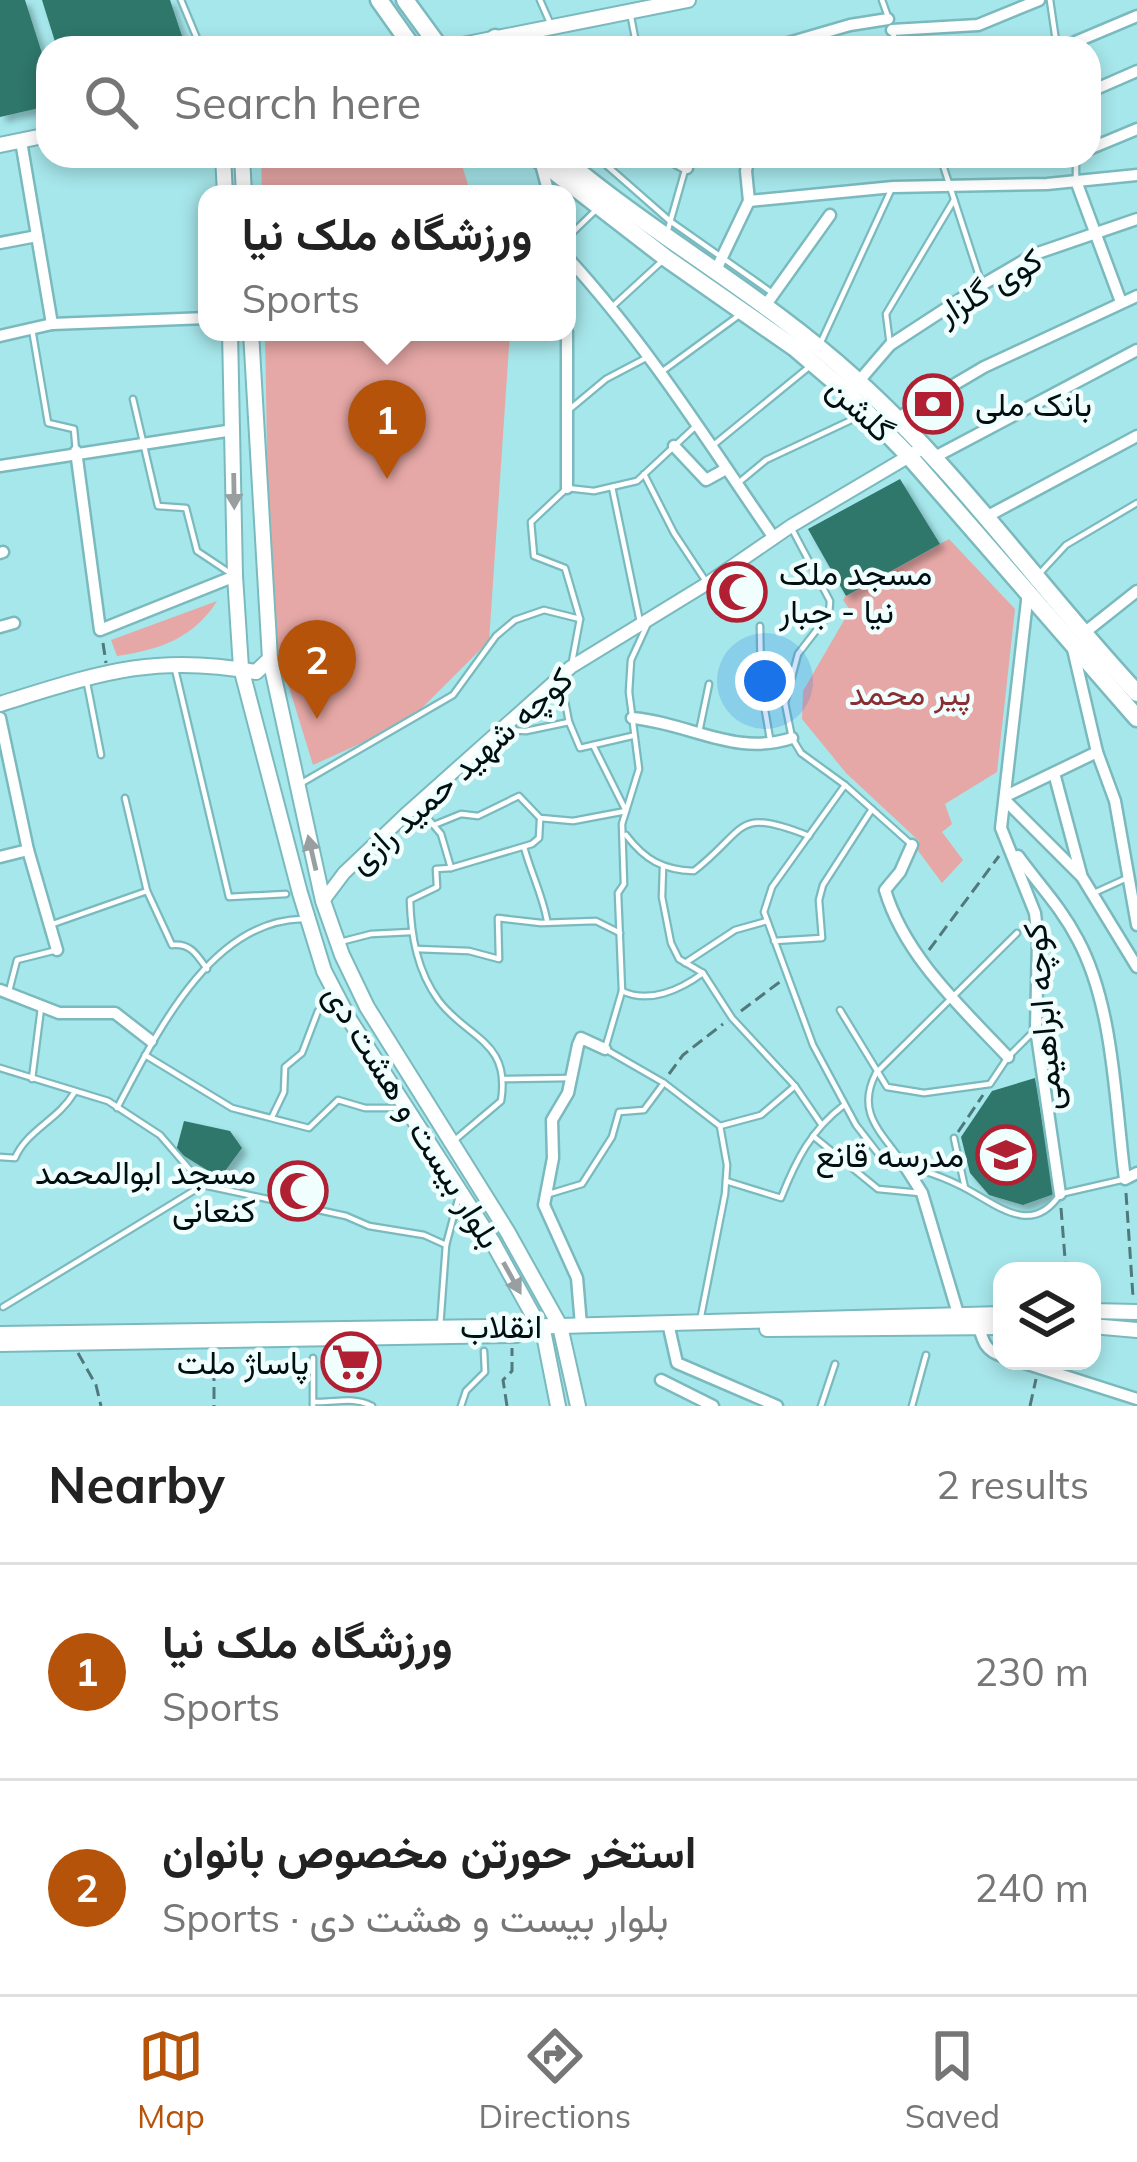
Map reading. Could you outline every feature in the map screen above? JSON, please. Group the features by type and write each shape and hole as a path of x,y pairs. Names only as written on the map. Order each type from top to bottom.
{"main road":[{"path":"379,0 404,36"},
{"path":"405,0 434,36"},
{"path":"517,36 551,25 688,0"},
{"path":"0,145 36,138"},
{"name":"گلشن","path":"578,168 769,300 867,413 921,454 986,517 1033,585"},
{"name":"گلشن","path":"576,190 744,312 859,381 1079,639 1137,718"},
{"name":"بلوار بیست و هشت دی","path":"230,341 241,668 324,971 541,1330 558,1406"},
{"name":"بلوار بیست و هشت دی","path":"251,341 270,659 323,902 367,1006 507,1231 562,1330 578,1406"},
{"path":"233,430 246,434 256,426"},
{"path":"238,624 253,612 266,618"},
{"name":"گلشن","path":"1079,639 1135,687"},
{"path":"0,704 108,671 157,663 256,672 270,659"},
{"path":"262,739 286,733"},
{"path":"405,1108 423,1097"},
{"path":"1101,1311 1136,1311"},
{"name":"انقلاب","path":"0,1344 959,1320 993,1315"},
{"name":"انقلاب","path":"562,1330 581,1325 668,1327 700,1322 959,1320 993,1327"},
{"name":"انقلاب","path":"0,1334 440,1327 541,1330"},
{"path":"1101,1328 1137,1330"}],"street":[{"path":"812,36 850,25 978,25 1039,0"},
{"path":"1088,36 1137,16"},
{"path":"1101,87 1137,71"},
{"path":"1101,143 1137,129"},
{"path":"21,141 52,325"},
{"path":"718,264 749,200 747,168"},
{"path":"749,200 893,187 1076,182 1137,175"},
{"path":"1076,182 1121,302"},
{"path":"769,300 830,215"},
{"name":"کوی گلزار","path":"859,381 890,345 982,284 1035,254 1137,219"},
{"path":"0,243 37,236"},
{"path":"576,267 650,357 774,538"},
{"path":"896,419 984,367 1137,296"},
{"path":"0,336 52,325 198,318"},
{"path":"567,341 567,488"},
{"path":"921,454 1137,350"},
{"path":"0,466 233,430"},
{"path":"986,517 1137,436"},
{"path":"674,446 706,480 726,469"},
{"path":"76,451 100,630 235,576"},
{"name":"کوچه شهید حمید رازی","path":"323,902 344,873 566,671 790,526 921,454"},
{"name":"کوچه ابراهیمی","path":"1033,585 1001,828 1035,914 1036,1029 1060,1195"},
{"path":"1137,591 1079,639 1097,752 1115,801 1137,925"},
{"path":"0,627 14,623"},
{"path":"0,718 28,850 57,950"},
{"path":"632,718 665,721 748,747 792,738"},
{"path":"1097,752 1007,799 1082,877 1137,967"},
{"path":"1054,773 1082,877"},
{"path":"1009,843 1052,894 1081,945 1101,998 1131,1176"},
{"path":"911,845 900,872 885,890 890,907 921,961 1008,1057"},
{"path":"0,857 28,850"},
{"path":"4,990 59,1012 115,1013 152,1041"},
{"path":"581,1325 577,1278 548,1218 545,1195 553,1158 552,1120 568,1093 581,1038 604,1049"},
{"path":"905,1166 922,1193 959,1320"},
{"path":"668,1327 677,1363 777,1406"},
{"path":"979,1327 983,1343 993,1353"},
{"path":"1044,1370 1137,1400"},
{"path":"661,1380 713,1406"}],"lane":[{"path":"181,0 196,36"},
{"path":"540,0 551,25"},
{"path":"882,0 893,36"},
{"path":"1050,0 1057,36"},
{"path":"630,12 635,36"},
{"path":"608,168 668,230 686,168"},
{"path":"944,168 982,284"},
{"path":"1076,168 1076,182"},
{"path":"711,447 816,355 893,187"},
{"path":"890,345 886,314 954,200"},
{"path":"576,229 598,208"},
{"path":"612,307 666,259"},
{"path":"660,373 744,312"},
{"path":"32,328 48,423 74,429 76,451"},
{"path":"568,411 606,379 650,357"},
{"path":"133,400 158,506 186,508 197,551 235,576"},
{"path":"737,484 766,460 867,413"},
{"path":"632,736 580,748 568,722 566,671 580,619 565,568 534,556 531,522 567,488 594,491 637,481 697,425"},
{"path":"644,474 707,583"},
{"path":"612,487 645,621 631,660 632,736 639,770 622,827 622,991 604,1049 664,1083 721,1126 728,1165 700,1322"},
{"path":"1033,585 1066,545 1137,503"},
{"path":"790,526 830,601 829,614 798,654 785,703 792,738 800,753 845,785 911,845"},
{"path":"297,785 453,694 496,636 515,620 544,610 580,619"},
{"path":"760,626 761,687 771,745"},
{"path":"174,664 229,898 286,894"},
{"path":"86,678 101,755"},
{"path":"699,732 709,684"},
{"path":"504,730 526,731 568,722"},
{"path":"593,745 626,811"},
{"path":"845,785 772,887 764,912 813,1045 844,1105 887,1165 905,1166 965,1188 1005,1212 1036,1215 1050,1210 1060,1195 1131,1176"},
{"path":"434,825 461,814 478,816 519,796 540,818 573,821 626,811"},
{"path":"125,798 146,891 172,945 194,950 207,969"},
{"path":"416,805 441,833 452,868"},
{"path":"774,941 822,938 819,899 823,885 872,809"},
{"path":"451,1142 501,1100 505,1079 490,1043 440,1003 421,971 411,932 410,900 437,887 436,869 524,847 539,838 540,818"},
{"path":"622,827 635,847 663,868 694,871 719,852 738,826 766,819 808,836"},
{"path":"524,847 548,923"},
{"path":"663,868 662,897 670,943 685,963 703,974 732,1018 795,1086 821,1124"},
{"path":"1093,894 1132,877"},
{"path":"50,926 146,891"},
{"path":"416,950 469,951 499,959 498,918 596,921 620,933"},
{"path":"117,1108 152,1041 232,942 285,919 308,919"},
{"path":"685,963 735,929 767,921"},
{"path":"337,942 411,932"},
{"path":"905,1166 868,1112 865,1094 876,1073 1017,933"},
{"path":"4,990 17,960 57,950"},
{"path":"622,991 633,996 667,993 703,974"},
{"path":"32,1079 41,1005"},
{"path":"840,1010 887,1087 924,1093 990,1084 1036,1029"},
{"path":"271,1120 284,1092 285,1067 302,1053 318,1011"},
{"path":"146,1055 232,1108 309,1128 338,1100 365,1108 405,1108"},
{"path":"0,1068 109,1101 160,1135 202,1185 424,1235 446,1245"},
{"path":"505,1079 571,1078"},
{"path":"545,1195 582,1184 612,1137 619,1112 644,1110 664,1083"},
{"path":"721,1126 761,1115 795,1086"},
{"path":"0,1157 15,1158 22,1141 62,1114 74,1093"},
{"path":"725,1181 782,1198 799,1154 821,1124 844,1105"},
{"path":"812,1136 878,1189 922,1193"},
{"path":"954,1138 965,1188"},
{"path":"2,1307 202,1185"},
{"path":"440,1327 446,1245 460,1192"},
{"path":"461,1406 466,1391 485,1372 484,1351"},
{"path":"912,1406 926,1355"},
{"path":"313,1358 314,1404 352,1399 372,1406"},
{"path":"821,1406 835,1364"}],"path":[{"path":"100,630 108,671"},
{"path":"921,961 1009,843"},
{"path":"664,1083 683,1055 787,976"},
{"path":"954,1138 990,1084"},
{"path":"1131,1176 1136,1311"},
{"path":"1060,1195 1065,1262"},
{"path":"508,1406 503,1380 512,1371 512,1346"},
{"path":"214,1349 214,1406"},
{"path":"77,1353 96,1385 101,1406"},
{"path":"1030,1406 1038,1370"}],"green space":[{"path":"261,168 463,168 468,185 262,185"},
{"path":"265,341 509,341 489,641 408,722 313,765 270,625"},
{"name":"پیر محمد","path":"949,539 1015,609 997,772 945,804 952,824 942,832 963,860 942,883 916,848 919,841 846,773 802,719 803,691 850,610 843,600 846,596"},
{"path":"217,601 198,624 174,640 117,656 111,640"}],"building":[{"path":"0,0 25,0 36,36 36,109 0,117"},
{"path":"42,0 170,0 182,36 53,36"},
{"path":"900,479 940,544 846,596 808,529"},
{"name":"مدرسه قانع","path":"1035,1078 1054,1194 1023,1205 989,1195 970,1173 961,1137 992,1091"},
{"path":"184,1121 230,1131 242,1148 220,1178 176,1151"}],"place":[{"name":"بانک ملی","path":"933,404"},
{"name":"ورزشگاه ملک نیا","path":"387,479"},
{"name":"مسجد ملک نیا - جبار","path":"737,592"},
{"name":"استخر حورتن مخصوص بانوان","path":"317,719"},
{"name":"مدرسه قانع","path":"1006,1155"},
{"name":"مسجد ابوالمحمد کنعانی","path":"298,1191"},
{"name":"پاساژ ملت","path":"351,1362"}]}
